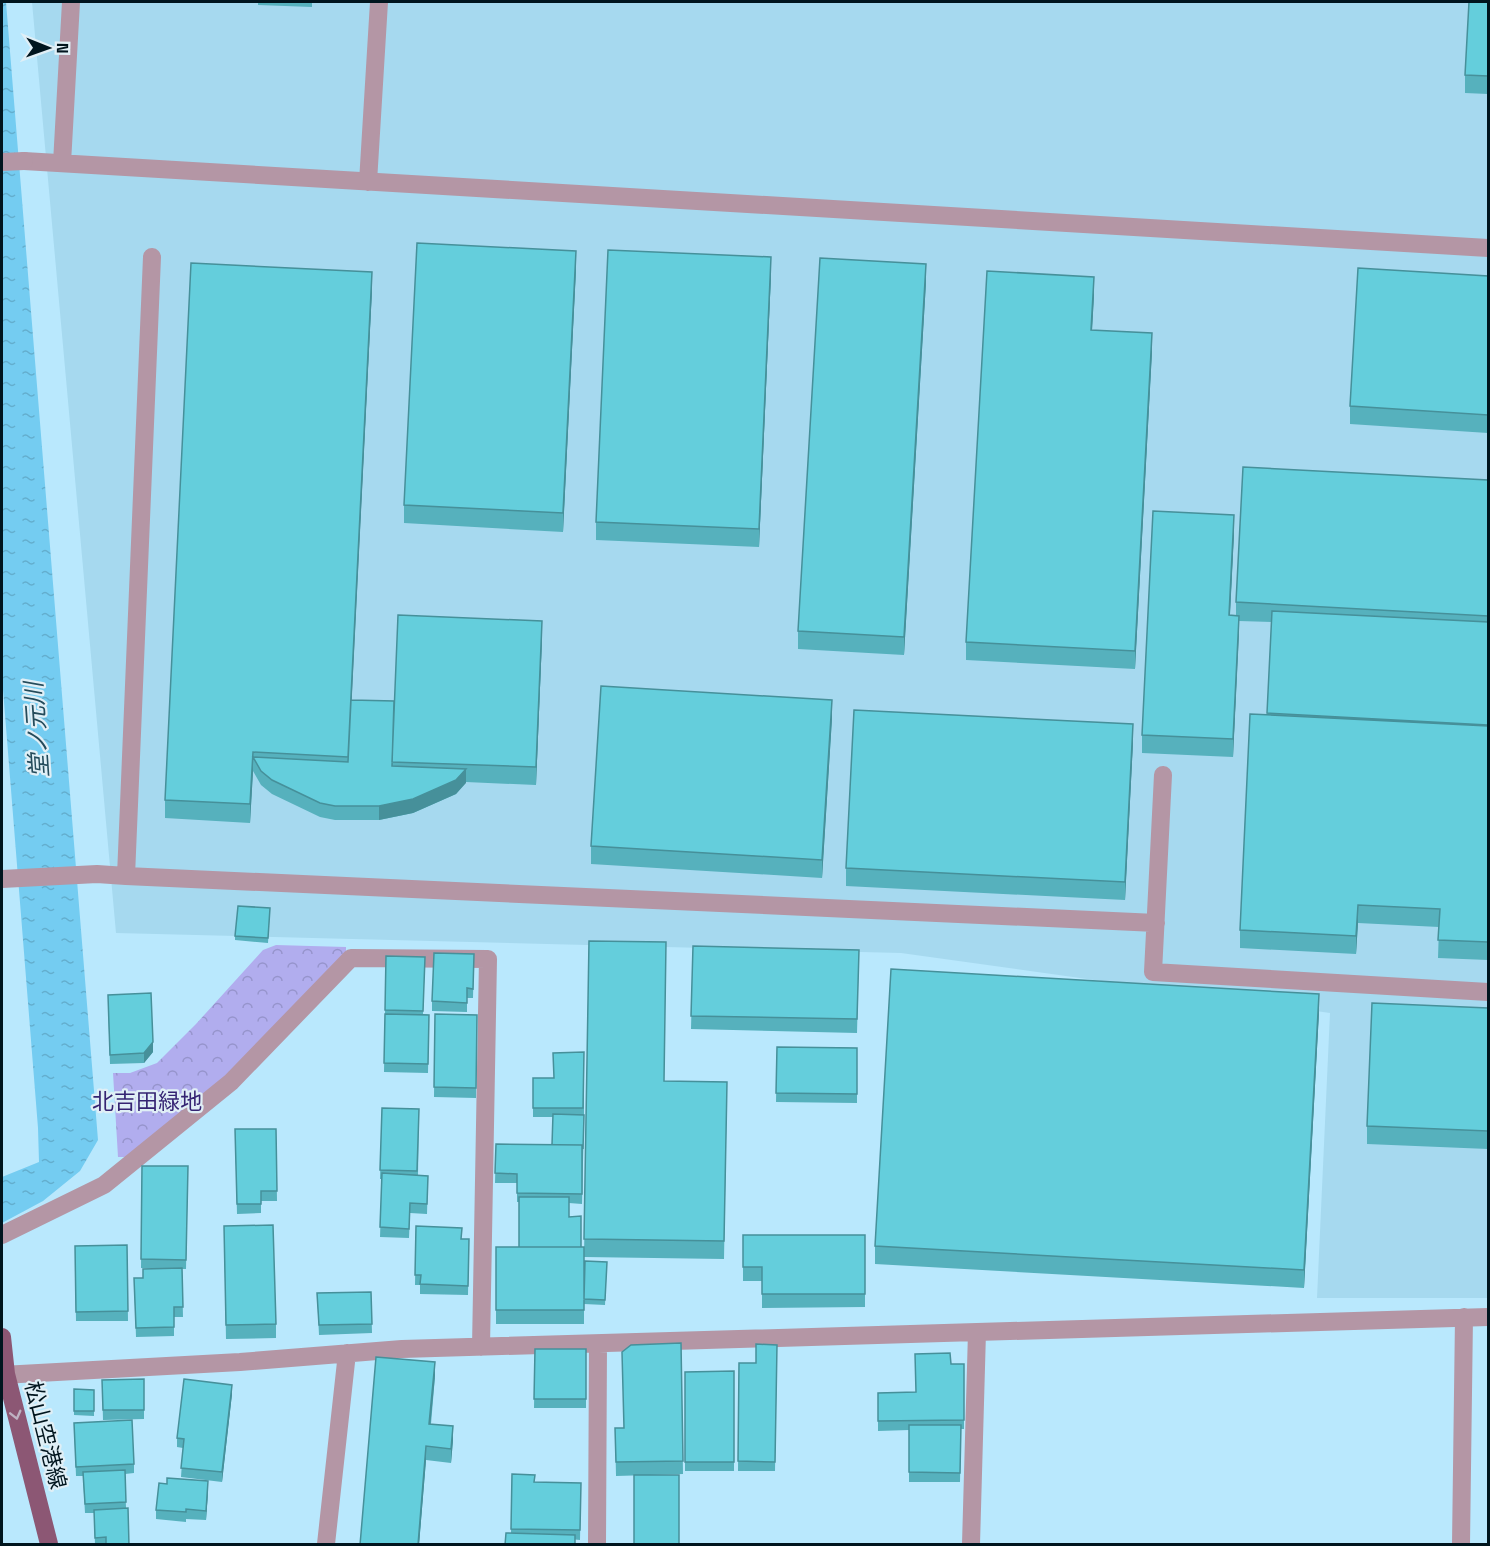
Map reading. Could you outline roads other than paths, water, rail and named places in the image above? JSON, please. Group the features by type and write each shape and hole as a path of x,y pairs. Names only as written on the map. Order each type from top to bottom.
{"main road":[{"name":"松山空港線","path":"2,1337 4,1375 48,1545"}],"street":[{"path":"62,163 71,2"},
{"path":"368,182 379,2"},
{"path":"2,162 62,163 1488,248"},
{"path":"126,876 152,257"},
{"path":"1163,775 1153,972 1488,992"},
{"path":"2,879 97,874 1156,923"},
{"path":"2,1235 104,1185 231,1082 351,958 488,959 481,1347"},
{"path":"1461,1545 1464,1317"},
{"path":"4,1375 240,1362 347,1353 481,1347 1488,1317"},
{"path":"971,1545 976,1332"},
{"path":"597,1545 598,1344"},
{"path":"326,1545 347,1353"}],"water":[{"name":"堂ノ元川","path":"2,2 6,2 98,1140 80,1171 43,1201 2,1223 2,1177 39,1162 2,677"}],"park label":[{"name":"北吉田緑地","path":"147,1101"}]}
